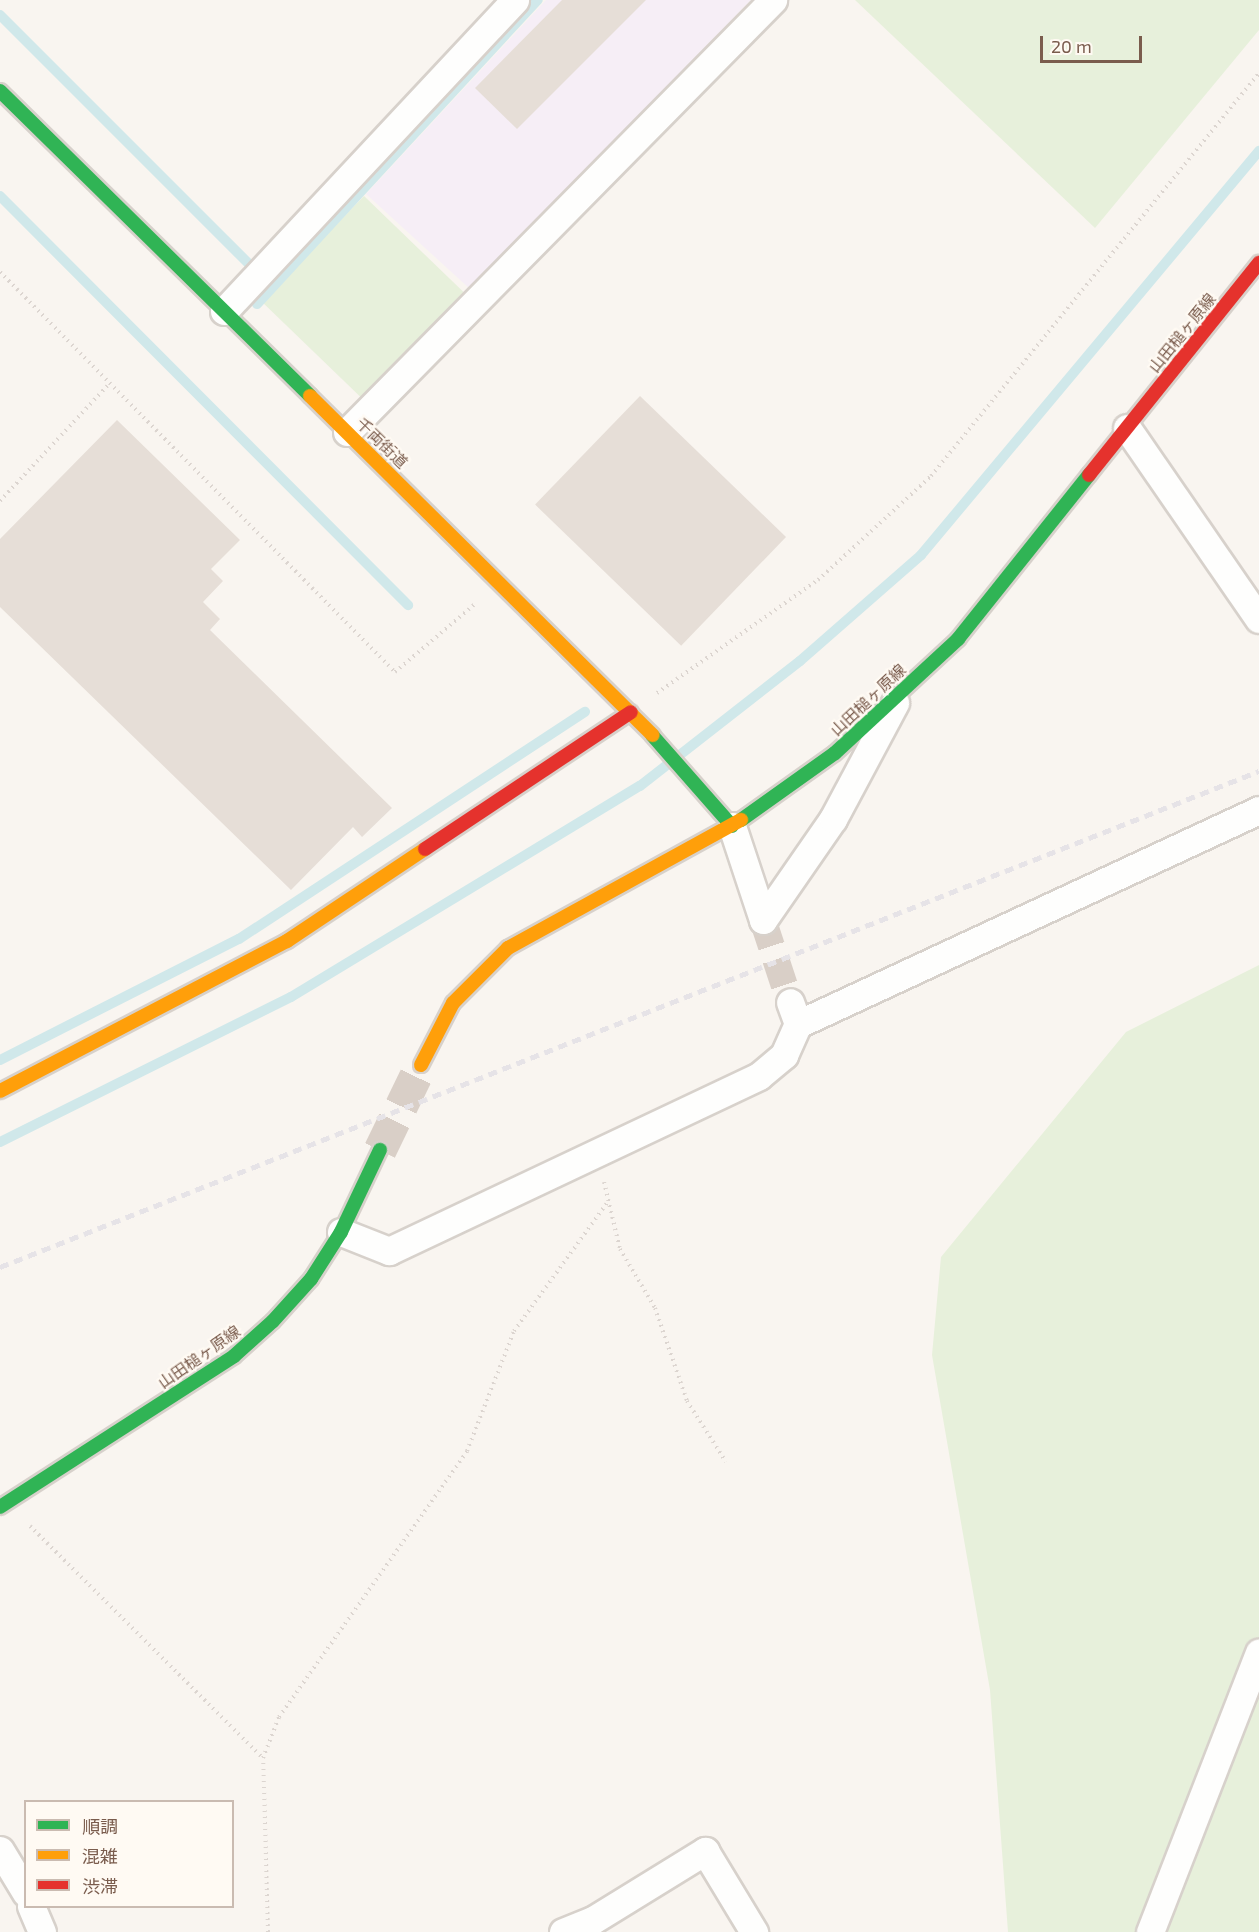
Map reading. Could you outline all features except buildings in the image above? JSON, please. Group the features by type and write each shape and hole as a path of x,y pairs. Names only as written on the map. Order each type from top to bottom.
{"street":[{"path":"224,311 515,0"},
{"path":"347,432 773,0"},
{"name":"千両街道","path":"0,91 631,712 702,788 732,826"},
{"name":"山田槌ヶ原線","path":"421,1065 453,1003 508,948 732,826 835,753 958,639 1259,263"},
{"path":"1127,428 1259,619"},
{"path":"732,826 763,920 833,819 901,692"},
{"path":"0,1091 287,941 631,712"},
{"path":"341,1232 389,1251 759,1076 784,1055 794,1013 1259,810"},
{"name":"山田槌ヶ原線","path":"3,1505 234,1356 311,1279 341,1232 380,1150"},
{"path":"1150,1932 1259,1652"},
{"path":"0,1850 24,1890"},
{"path":"563,1932 593,1920 705,1851 754,1932"},
{"path":"32,1908 42,1932"}],"path":[{"path":"631,712 818,580 895,513 966,434 1259,74"},
{"path":"0,273 395,672 500,582"},
{"path":"0,501 109,384"},
{"path":"598,1152 607,1203 620,1249 655,1308 687,1401 726,1462"},
{"path":"268,1932 263,1758 279,1717 467,1451 514,1331 607,1203"},
{"path":"3,1505 263,1758"}],"shaded area":[{"path":"546,0 751,0 470,289 366,194"}],"green space":[{"path":"855,0 1259,0 1259,30 1095,228"},
{"path":"364,196 467,295 365,401 262,302"},
{"path":"1259,965 1259,1932 1008,1932 990,1690 932,1355 941,1257 1126,1032"}],"waterway":[{"path":"257,304 538,0"},
{"path":"0,15 251,266"},
{"path":"0,1142 291,997 640,786 800,661 921,555 1259,151"},
{"path":"0,196 408,605"},
{"path":"0,1060 239,939 585,712"}],"tunnel":[{"path":"763,920 790,1002"},
{"path":"380,1150 421,1065"}],"railway":[{"path":"0,1267 1259,771"}],"traffic: fast":[{"path":"0,91 310,396"},
{"path":"741,820 835,753 958,639 1089,475"},
{"path":"652,735 732,826"},
{"path":"0,1507 234,1356 273,1321 311,1279 341,1232 380,1150"}],"traffic: slow":[{"path":"310,396 652,735"},
{"path":"421,1065 453,1003 508,948 741,820"},
{"path":"0,1091 287,941 425,849"}],"traffic: jam":[{"path":"1089,475 1259,263"},
{"path":"425,849 631,712"}]}
